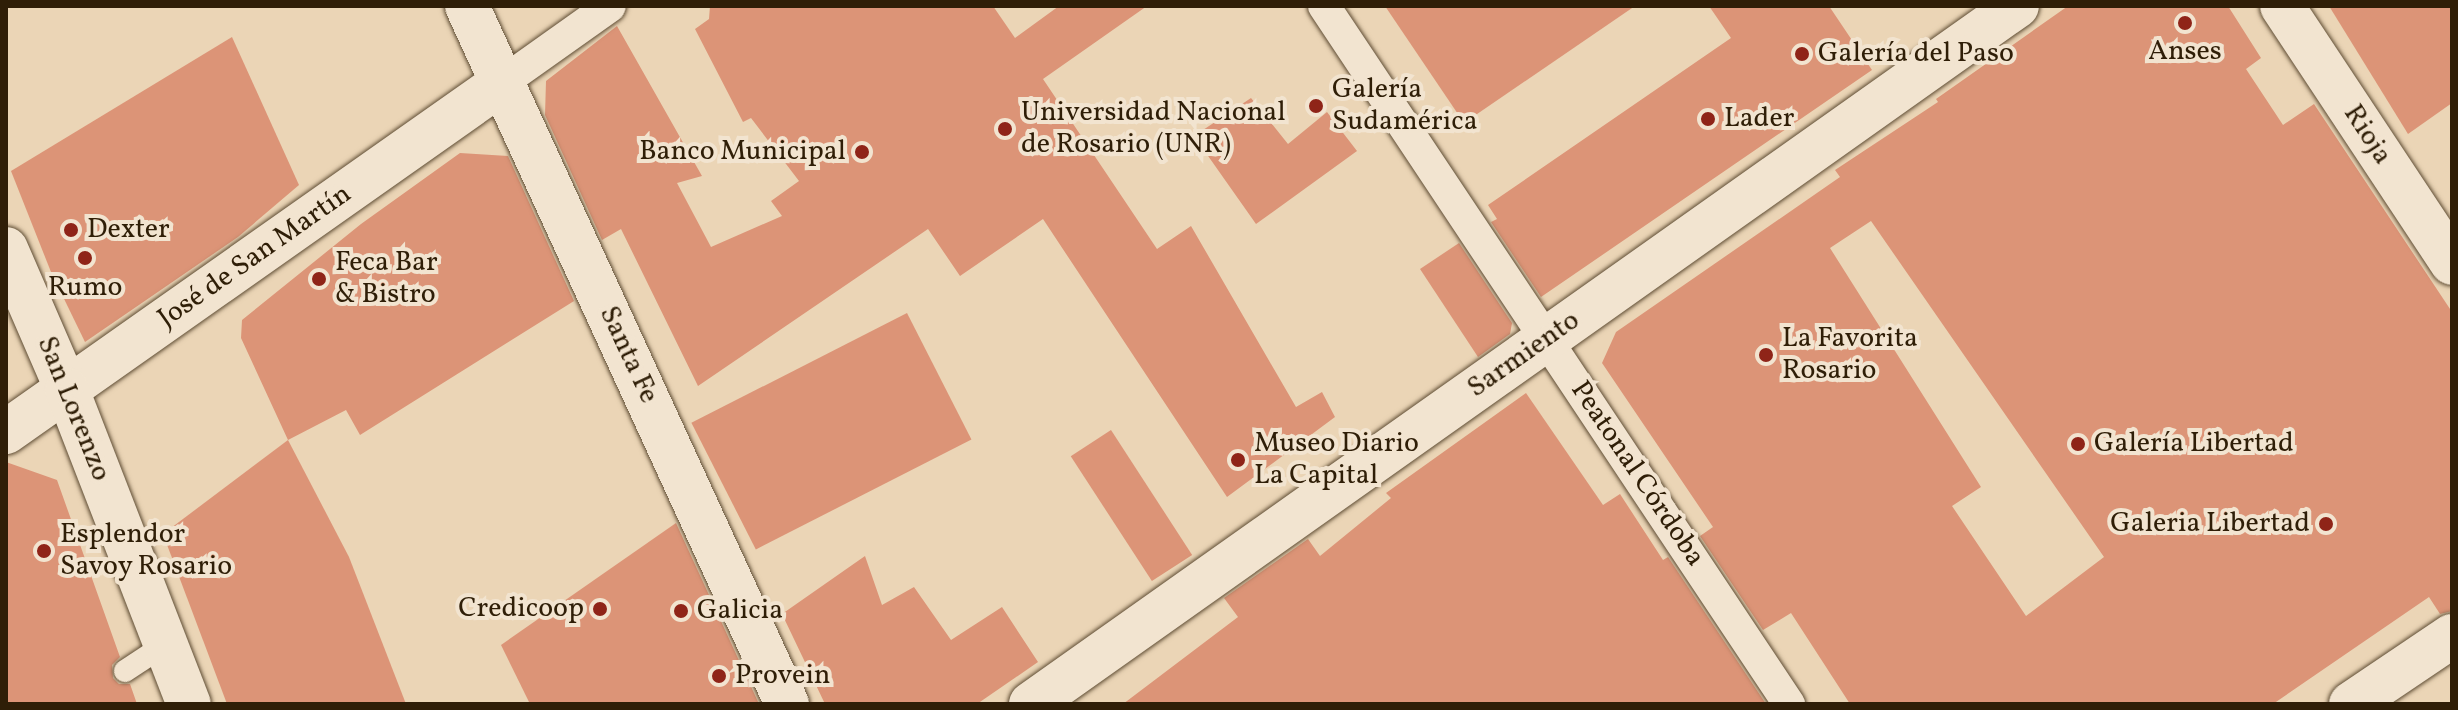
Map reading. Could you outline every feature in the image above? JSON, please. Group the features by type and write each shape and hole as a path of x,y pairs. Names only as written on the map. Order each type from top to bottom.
{"street":[{"name":"Santa Fe","path":"467,6 787,704"},
{"path":"503,82 610,6"},
{"name":"Peatonal Córdoba","path":"1324,6 1789,704"},
{"name":"Sarmiento","path":"1031,704 2017,6"},
{"name":"Rioja","path":"2282,6 2452,263"},
{"name":"José de San Martín","path":"6,432 503,82"},
{"name":"San Lorenzo","path":"6,249 67,390 189,704"},
{"path":"2351,704 2452,636"}],"lane":[{"path":"125,671 166,644"}],"building":[{"path":"710,6 993,6 1015,38 1059,6 1147,6 1043,79 1157,249 1191,226 1296,407 1322,392 1335,417 1227,497 1043,219 960,276 928,229 698,386 621,229 602,240 545,115 546,81 617,26 702,176 677,183 711,247 782,216 771,201 799,181 751,118 743,122 695,29 709,19"},
{"path":"1385,6 1635,6 1464,123"},
{"path":"1709,6 1829,6 1872,70 1541,297 1491,222 1497,219 1488,205 1731,38"},
{"path":"2068,6 2228,6 2261,58 2246,69 2283,125 2314,104 2452,312 2452,611 2440,614 2429,597 2273,704 1850,704 1791,613 1763,630 1700,536 1713,527 1602,363 1616,332 1840,177 1835,170 1938,102 1936,99","holes":["1871,221 2104,557 2026,616 1952,506 1981,487 1830,248"]},
{"path":"2329,6 2452,6 2452,103 2408,134"},
{"path":"232,37 299,185 238,237 85,342 51,272 11,171"},
{"path":"1251,98 1288,144 1327,112 1357,151 1256,224 1194,136"},
{"path":"460,153 508,156 574,301 360,435 346,410 288,440 241,338 242,320 361,224"},
{"path":"1459,243 1512,323 1510,334 1478,357 1420,269"},
{"path":"907,313 971,440 756,549 691,423"},
{"path":"1526,393 1603,505 1620,494 1663,560 1668,557 1766,704 1123,704 1238,617 1224,598 1308,539 1320,556 1391,498 1386,493"},
{"path":"1111,430 1192,555 1152,581 1071,456"},
{"path":"288,440 349,557 406,704 227,704 163,534"},
{"name":"Esplendor Savoy Rosario","path":"6,462 57,480 120,657 112,665 113,678 119,684 130,684 137,704 6,704"},
{"path":"676,523 759,704 530,704 501,645"},
{"path":"865,556 882,605 914,587 951,640 1002,607 1038,662 977,704 825,704 782,614"}],"place":[{"name":"Anses","path":"2185,23"},
{"name":"Galería del Paso","path":"1802,54"},
{"name":"Galería Sudamérica","path":"1316,106"},
{"name":"Lader","path":"1708,119"},
{"name":"Universidad Nacional de Rosario (UNR)","path":"1005,129"},
{"name":"Banco Municipal","path":"862,152"},
{"name":"Dexter","path":"71,230"},
{"name":"Rumo","path":"85,258"},
{"name":"Feca Bar & Bistro","path":"319,279"},
{"name":"La Favorita Rosario","path":"1766,355"},
{"name":"Galería Libertad","path":"2078,444"},
{"name":"Museo Diario La Capital","path":"1238,460"},
{"name":"Galeria Libertad","path":"2326,524"},
{"name":"Esplendor Savoy Rosario","path":"44,551"},
{"name":"Credicoop","path":"600,609"},
{"name":"Galicia","path":"681,611"},
{"name":"Provein","path":"719,676"}]}
